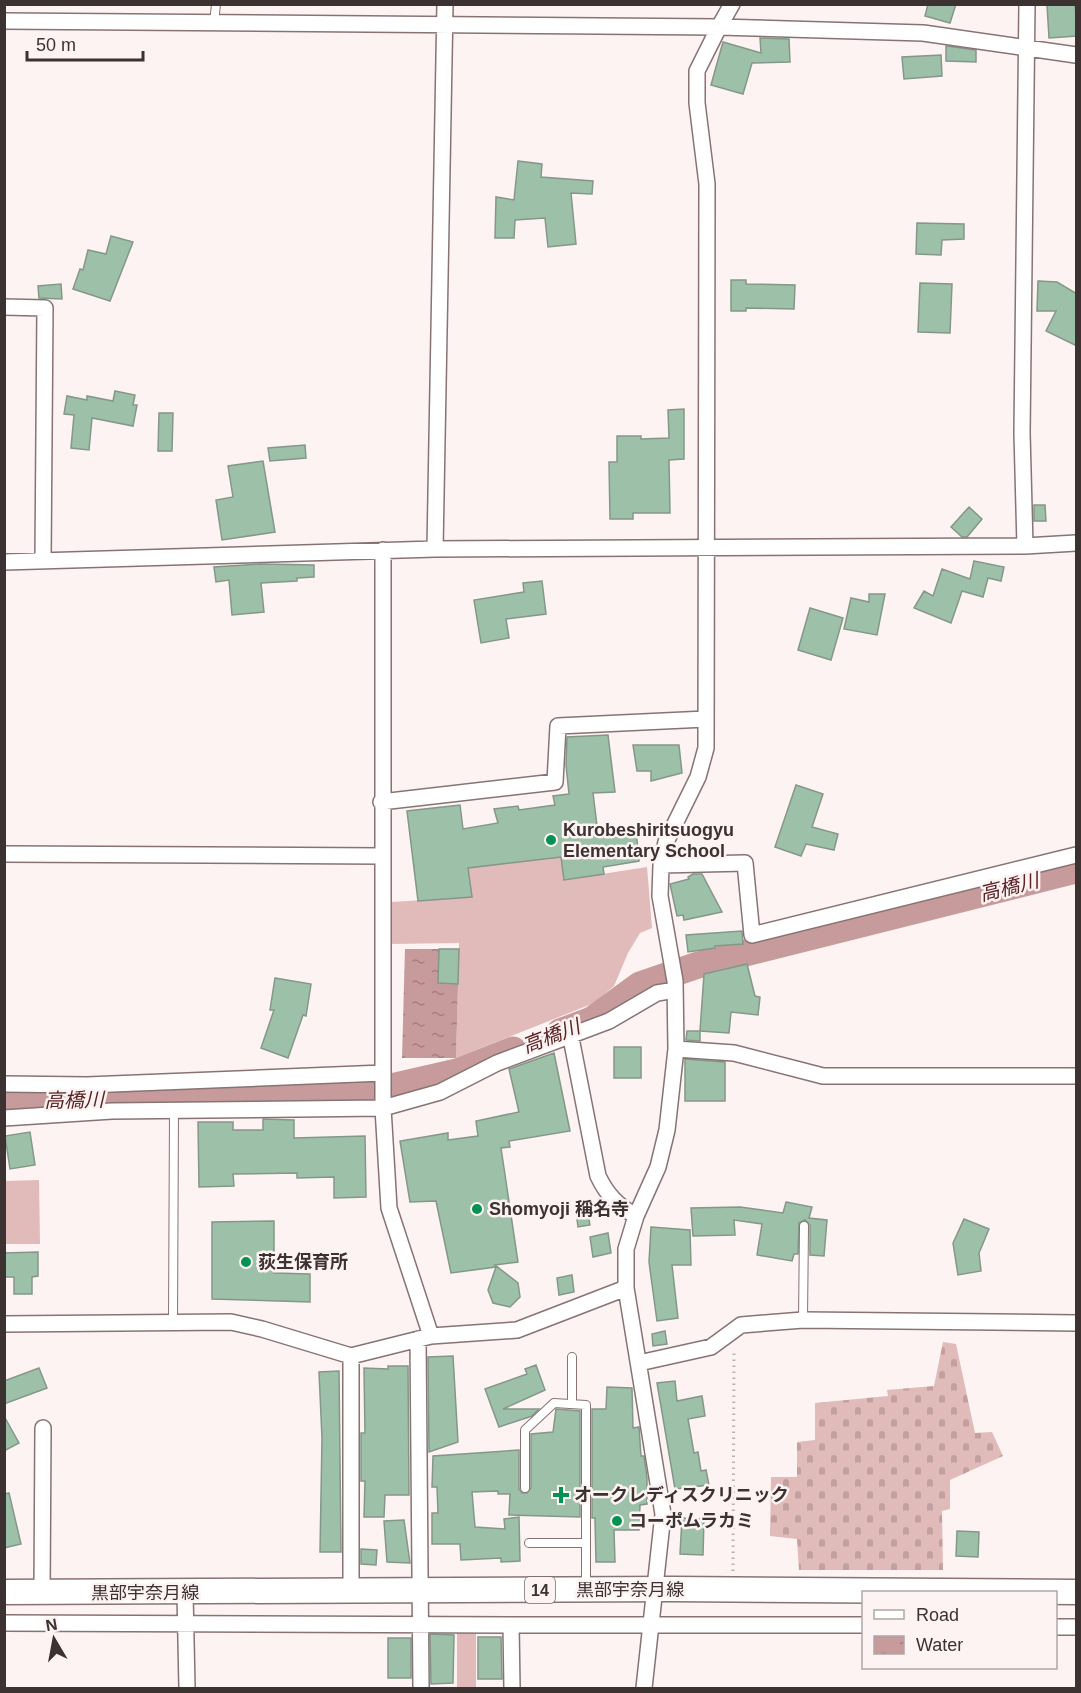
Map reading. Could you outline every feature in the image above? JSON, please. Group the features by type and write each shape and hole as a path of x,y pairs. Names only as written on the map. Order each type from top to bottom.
{"main road":[{"name":"黒部宇奈月線","path":"5,1589 42,1592 185,1593 587,1590 904,1591"},
{"name":"黒部宇奈月線","path":"1057,1592 1077,1592"}],"street":[{"path":"435,549 445,4"},
{"path":"644,1689 657,1590 663,1514 626,1287 626,1249 636,1216 658,1167 667,1130 676,1048 675,990 660,896 661,865 666,842 698,777 706,748 707,184 697,102 697,71 706,48 732,4"},
{"path":"1025,546 1022,410 1027,4"},
{"path":"4,21 719,27 923,33 1077,55"},
{"path":"4,308 45,308 43,561"},
{"path":"4,562 435,549 1025,546 1077,543"},
{"path":"383,550 381,802 383,1108 389,1208 425,1337 421,1689"},
{"path":"381,802 555,782 558,726 706,719"},
{"path":"4,854 381,856"},
{"path":"661,865 745,863 752,935 1077,855"},
{"path":"4,1118 112,1111 383,1108 440,1092 498,1063 571,1038 609,1021 657,993 675,990"},
{"path":"571,1038 598,1176 606,1192 622,1208 636,1216"},
{"path":"676,1048 734,1053 823,1076 1077,1076"},
{"path":"4,1084 87,1085 383,1073"},
{"path":"4,1324 231,1322 351,1356 425,1337 517,1330 626,1287"},
{"path":"639,1363 711,1347 741,1325 803,1320 1077,1323"},
{"path":"351,1356 351,1592"},
{"path":"42,1592 43,1428"},
{"path":"185,1593 187,1689"},
{"path":"4,1623 862,1625"},
{"path":"511,1624 512,1689"},
{"path":"1057,1627 1077,1627"}],"lane":[{"path":"214,23 216,4"},
{"path":"173,1323 174,1111"},
{"path":"803,1320 804,1226"},
{"path":"572,1357 572,1404"},
{"path":"525,1488 525,1430 554,1403 586,1405 587,1590"},
{"path":"530,1543 586,1543"}],"path":[{"path":"732,1590 734,1330"}],"green space":[{"path":"561,857 564,880 647,867 652,928 640,933 628,953 614,986 594,1003 456,1058 459,943 389,944 392,902 472,897 468,868"},
{"path":"39,1180 40,1244 5,1244 5,1181"},
{"path":"943,1342 956,1344 975,1433 992,1432 1003,1456 950,1480 950,1509 942,1511 943,1570 799,1570 797,1539 770,1536 771,1477 797,1477 797,1442 815,1440 815,1403 888,1396 887,1390 934,1386"},
{"path":"457,1631 476,1632 476,1688 457,1688"}],"water":[{"path":"405,949 459,949 456,1058 402,1058"}],"building":[{"path":"928,4 956,4 950,23 925,16"},
{"path":"1075,4 1077,36 1049,38 1047,5"},
{"path":"760,38 789,39 790,62 752,63 743,94 711,85 723,42 761,53"},
{"path":"946,46 976,50 976,62 946,61"},
{"path":"941,55 942,76 904,79 902,57"},
{"path":"518,161 542,164 541,177 593,181 592,194 571,193 576,244 548,247 545,218 515,220 514,238 495,238 496,197 514,200"},
{"path":"917,223 964,224 964,239 942,240 941,255 916,254"},
{"path":"111,236 133,242 110,301 73,289 80,269 83,270 88,250 106,254"},
{"path":"731,280 746,280 746,284 795,285 794,309 746,308 746,311 731,311"},
{"path":"1038,281 1057,282 1077,294 1077,346 1046,331 1056,311 1037,311"},
{"path":"920,283 952,284 950,333 918,332"},
{"path":"61,284 62,299 39,298 38,286"},
{"path":"115,391 135,395 133,405 137,405 133,426 92,418 89,450 71,448 74,415 64,414 67,396 87,400 87,396 113,401"},
{"path":"684,409 684,459 669,460 670,513 633,513 633,519 610,519 609,462 617,462 617,436 641,436 641,439 669,438 668,410"},
{"path":"159,413 173,413 172,451 158,451"},
{"path":"305,445 306,458 270,461 268,448"},
{"path":"263,461 275,532 222,540 216,500 233,497 228,466"},
{"path":"1034,505 1045,505 1046,521 1034,521"},
{"path":"969,507 982,519 967,537 962,537 951,527"},
{"path":"974,561 1004,567 1001,581 988,578 983,597 962,591 951,623 914,608 924,591 933,596 942,569 970,579"},
{"path":"260,564 314,565 314,577 297,578 297,581 261,583 264,612 232,615 229,580 216,582 214,567"},
{"path":"542,581 546,614 506,619 509,638 481,643 474,600 524,592 523,583"},
{"path":"869,594 885,594 877,635 844,629 851,598 869,602"},
{"path":"810,608 843,618 831,660 798,650"},
{"path":"608,735 615,792 593,793 598,834 636,829 639,861 603,867 604,874 564,880 561,857 468,868 472,897 418,901 407,811 460,805 463,829 498,823 494,809 518,806 519,810 555,805 553,796 569,794 566,765 567,737"},
{"path":"633,745 679,745 682,773 651,781 651,771 637,771"},
{"path":"796,785 823,794 812,827 838,834 834,850 806,844 801,856 775,847"},
{"path":"693,874 702,874 722,912 684,920 683,915 677,916 670,884 689,879 688,877"},
{"path":"742,931 743,944 715,946 715,948 688,952 686,935"},
{"path":"439,949 459,949 458,984 438,983"},
{"path":"747,964 755,996 760,997 758,1015 731,1012 729,1033 700,1031 704,974"},
{"path":"275,978 311,984 306,1016 303,1015 288,1058 261,1048 274,1010 270,1010"},
{"path":"687,1031 700,1031 700,1041 686,1040"},
{"path":"614,1047 641,1047 641,1078 614,1078"},
{"path":"554,1053 570,1131 509,1141 510,1147 501,1148 518,1262 495,1265 518,1283 520,1297 510,1307 493,1303 488,1290 496,1267 451,1273 436,1201 410,1202 400,1141 448,1133 448,1140 478,1136 476,1121 519,1112 509,1069"},
{"path":"685,1059 725,1062 725,1101 685,1101"},
{"path":"263,1119 294,1120 294,1138 365,1136 366,1197 334,1198 334,1177 297,1178 297,1173 233,1174 234,1186 199,1187 198,1122 233,1122 233,1130 263,1130"},
{"path":"30,1132 35,1165 10,1169 5,1136"},
{"path":"786,1202 812,1207 809,1218 827,1220 824,1256 810,1255 810,1225 805,1220 799,1223 798,1254 794,1254 792,1261 757,1255 762,1224 734,1220 735,1235 693,1236 691,1208 740,1207 783,1213"},
{"path":"586,1203 590,1225 578,1227 575,1204"},
{"path":"964,1219 989,1229 979,1253 981,1271 958,1275 953,1243"},
{"path":"274,1221 274,1273 310,1274 310,1302 212,1299 212,1222"},
{"path":"651,1227 690,1230 691,1265 672,1265 678,1318 657,1321 649,1262"},
{"path":"608,1233 611,1253 593,1257 590,1237"},
{"path":"38,1252 38,1276 32,1277 32,1294 14,1294 14,1277 4,1277 4,1253"},
{"path":"572,1275 574,1292 559,1295 557,1278"},
{"path":"665,1331 667,1344 653,1346 652,1334"},
{"path":"453,1356 458,1442 429,1452 428,1357"},
{"path":"536,1365 545,1390 503,1409 539,1409 532,1416 499,1427 485,1389 527,1374 525,1369"},
{"path":"388,1366 408,1366 409,1495 385,1495 384,1517 364,1517 365,1481 361,1481 361,1433 365,1433 364,1368 388,1369"},
{"path":"39,1368 47,1388 4,1404 4,1381"},
{"path":"339,1371 341,1552 320,1552 322,1438 319,1372"},
{"path":"675,1381 677,1401 702,1396 705,1416 688,1419 694,1453 698,1452 701,1471 706,1470 709,1485 675,1489 657,1383"},
{"path":"607,1387 632,1388 633,1428 639,1427 641,1456 644,1456 647,1478 647,1504 640,1505 639,1530 614,1530 615,1562 596,1562 595,1518 592,1518 592,1409 606,1409"},
{"path":"556,1409 580,1411 580,1517 509,1515 510,1494 498,1494 498,1491 472,1492 475,1527 505,1529 504,1519 519,1517 520,1561 501,1562 501,1558 461,1560 460,1544 432,1544 432,1513 438,1513 437,1487 432,1487 433,1456 519,1450 519,1489 522,1493 527,1493 531,1488 531,1434 553,1432"},
{"path":"4,1416 19,1443 4,1451"},
{"path":"9,1493 21,1544 4,1548 4,1494"},
{"path":"682,1518 704,1519 703,1555 680,1554"},
{"path":"404,1520 410,1563 387,1562 384,1521"},
{"path":"957,1531 979,1532 978,1557 956,1556"},
{"path":"361,1549 377,1550 376,1565 361,1564"},
{"path":"430,1634 454,1635 453,1683 431,1684"},
{"path":"478,1637 501,1637 502,1679 478,1679"},
{"path":"388,1638 411,1638 411,1678 388,1678"}],"waterway":[{"name":"高橋川","path":"560,1032 592,1020 640,985 698,965 1076,870"},
{"name":"高橋川","path":"4,1101 361,1094 457,1072 513,1050"}],"place":[{"name":"Kurobeshiritsuogyu Elementary School","path":"551,840"},
{"name":"Shomyoji 稱名寺","path":"477,1209"},
{"name":"荻生保育所","path":"246,1262"},
{"name":"オークレディスクリニック","path":"561,1495"},
{"name":"コーポムラカミ","path":"617,1521"}]}
